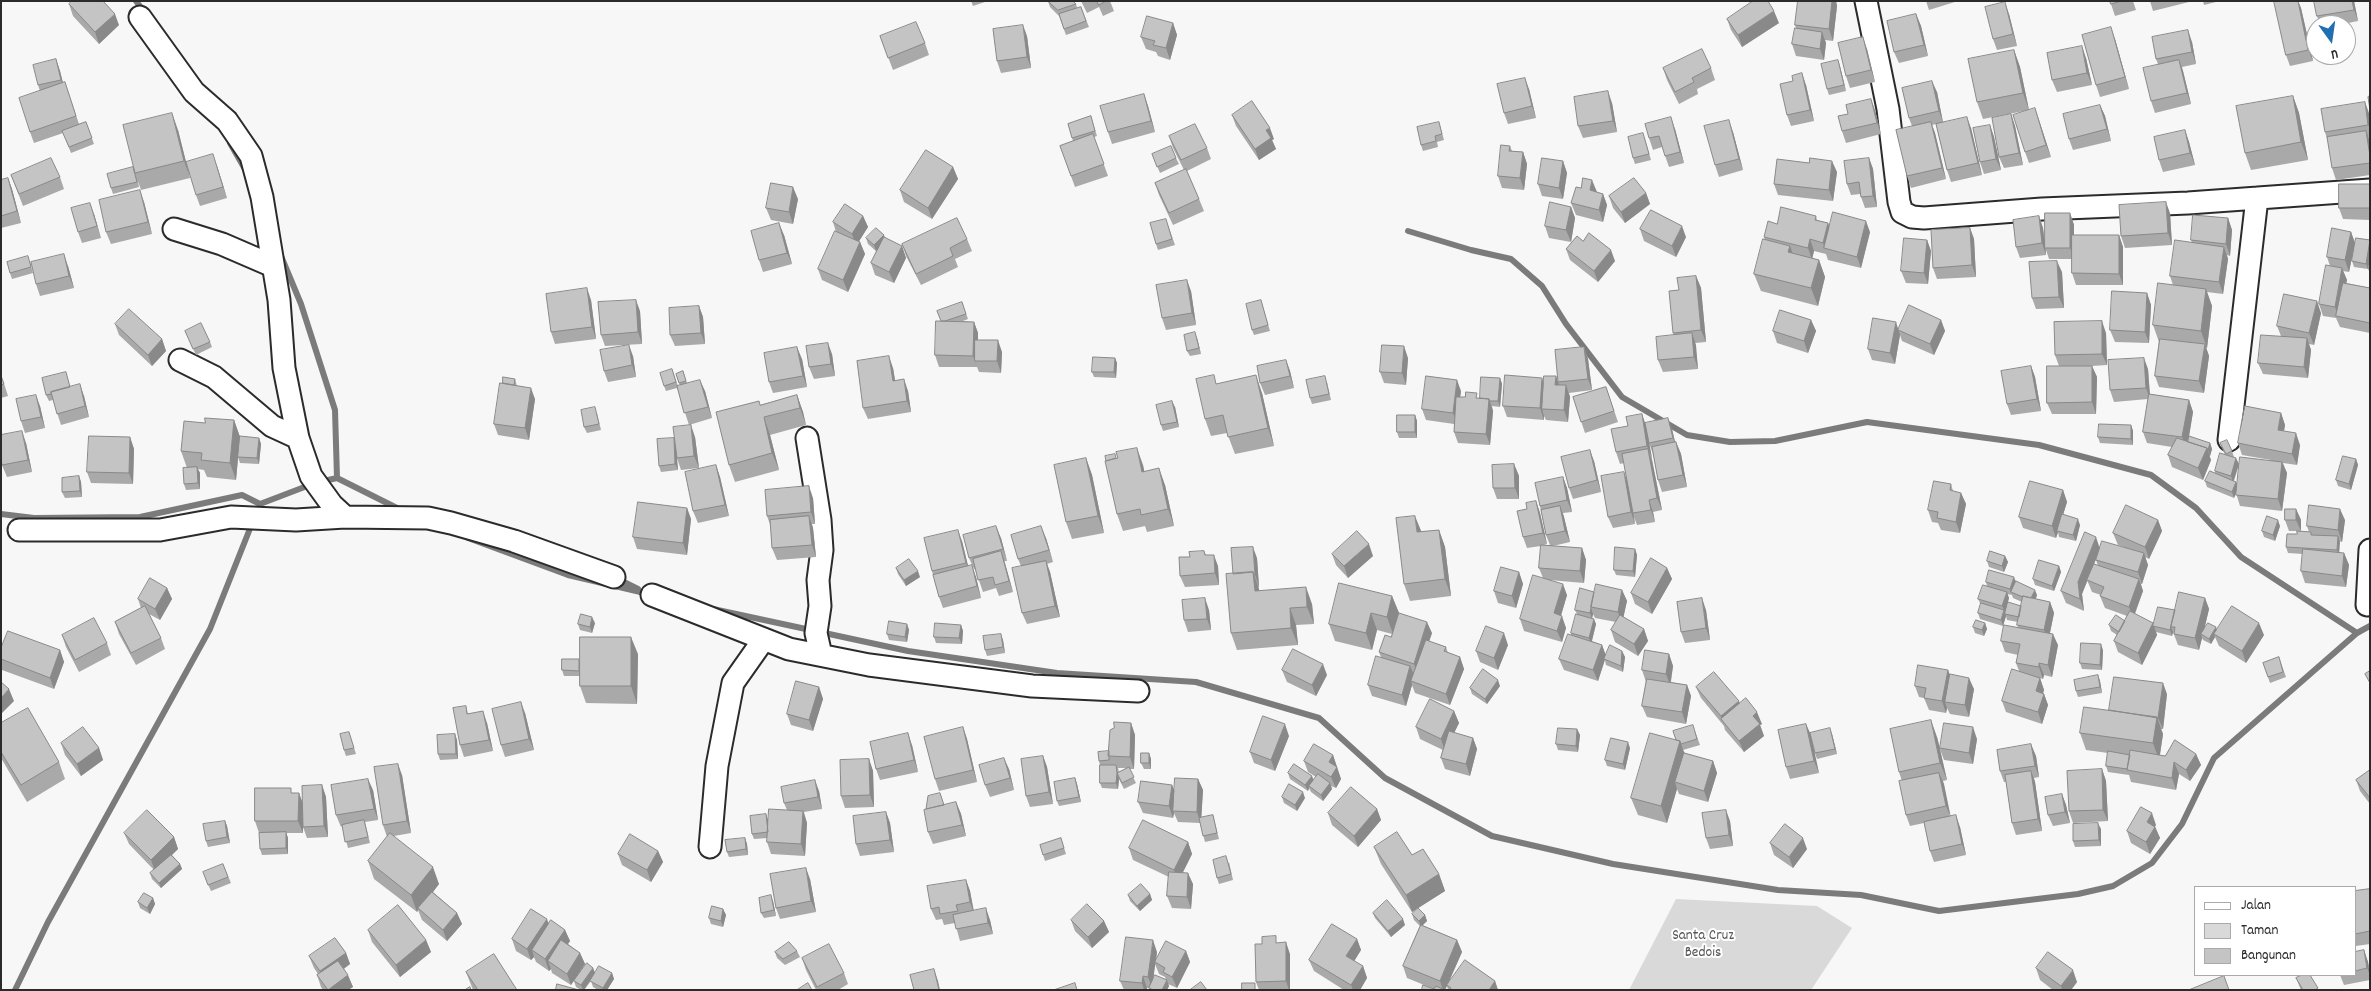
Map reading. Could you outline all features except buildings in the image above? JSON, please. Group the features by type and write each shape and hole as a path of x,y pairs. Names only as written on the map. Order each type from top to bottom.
{"street":[{"path":"1866,1 1888,109 1899,202 1902,212 1912,217 1949,218 2042,209 2370,190"},
{"path":"140,17 194,92 227,121 251,156 262,196 278,300 284,368 298,438 311,476 332,505 345,517"},
{"path":"2229,440 2256,198"},
{"path":"174,229 222,244 273,266"},
{"path":"180,360 214,377 272,426 298,438"},
{"path":"807,438 820,520 822,550 818,580 820,606 816,633 821,655"},
{"path":"19,530 160,530 231,517 296,520 345,517 428,518 514,542 614,577"},
{"path":"2367,605 2370,550"},
{"path":"652,596 789,649 896,669 1032,686 1138,691"},
{"path":"710,847 717,766 734,683 764,639"}],"green space":[{"name":"Santa Cruz Bedois","path":"1676,899 1817,906 1852,928 1811,990 1629,990"}],"waterway":[{"path":"136,1 145,13"},
{"path":"230,143 246,171"},
{"path":"1408,231 1471,250 1511,259 1542,286 1566,324 1622,397 1687,435 1730,442 1775,441 1867,422 2039,445 2151,475 2196,508 2241,557 2357,633"},
{"path":"281,256 301,304 335,410 337,478"},
{"path":"1,514 34,518 140,517 242,495 260,504 315,483 337,478 401,510"},
{"path":"15,990 48,922 210,629 253,521"},
{"path":"468,538 568,575 649,594"},
{"path":"618,579 638,589"},
{"path":"713,609 908,651 1057,673 1196,682 1319,718 1385,778 1492,836 1613,864 1778,890 1861,895 1939,911 2078,894 2113,886 2152,863 2182,824 2214,758 2357,633 2370,626"}]}
